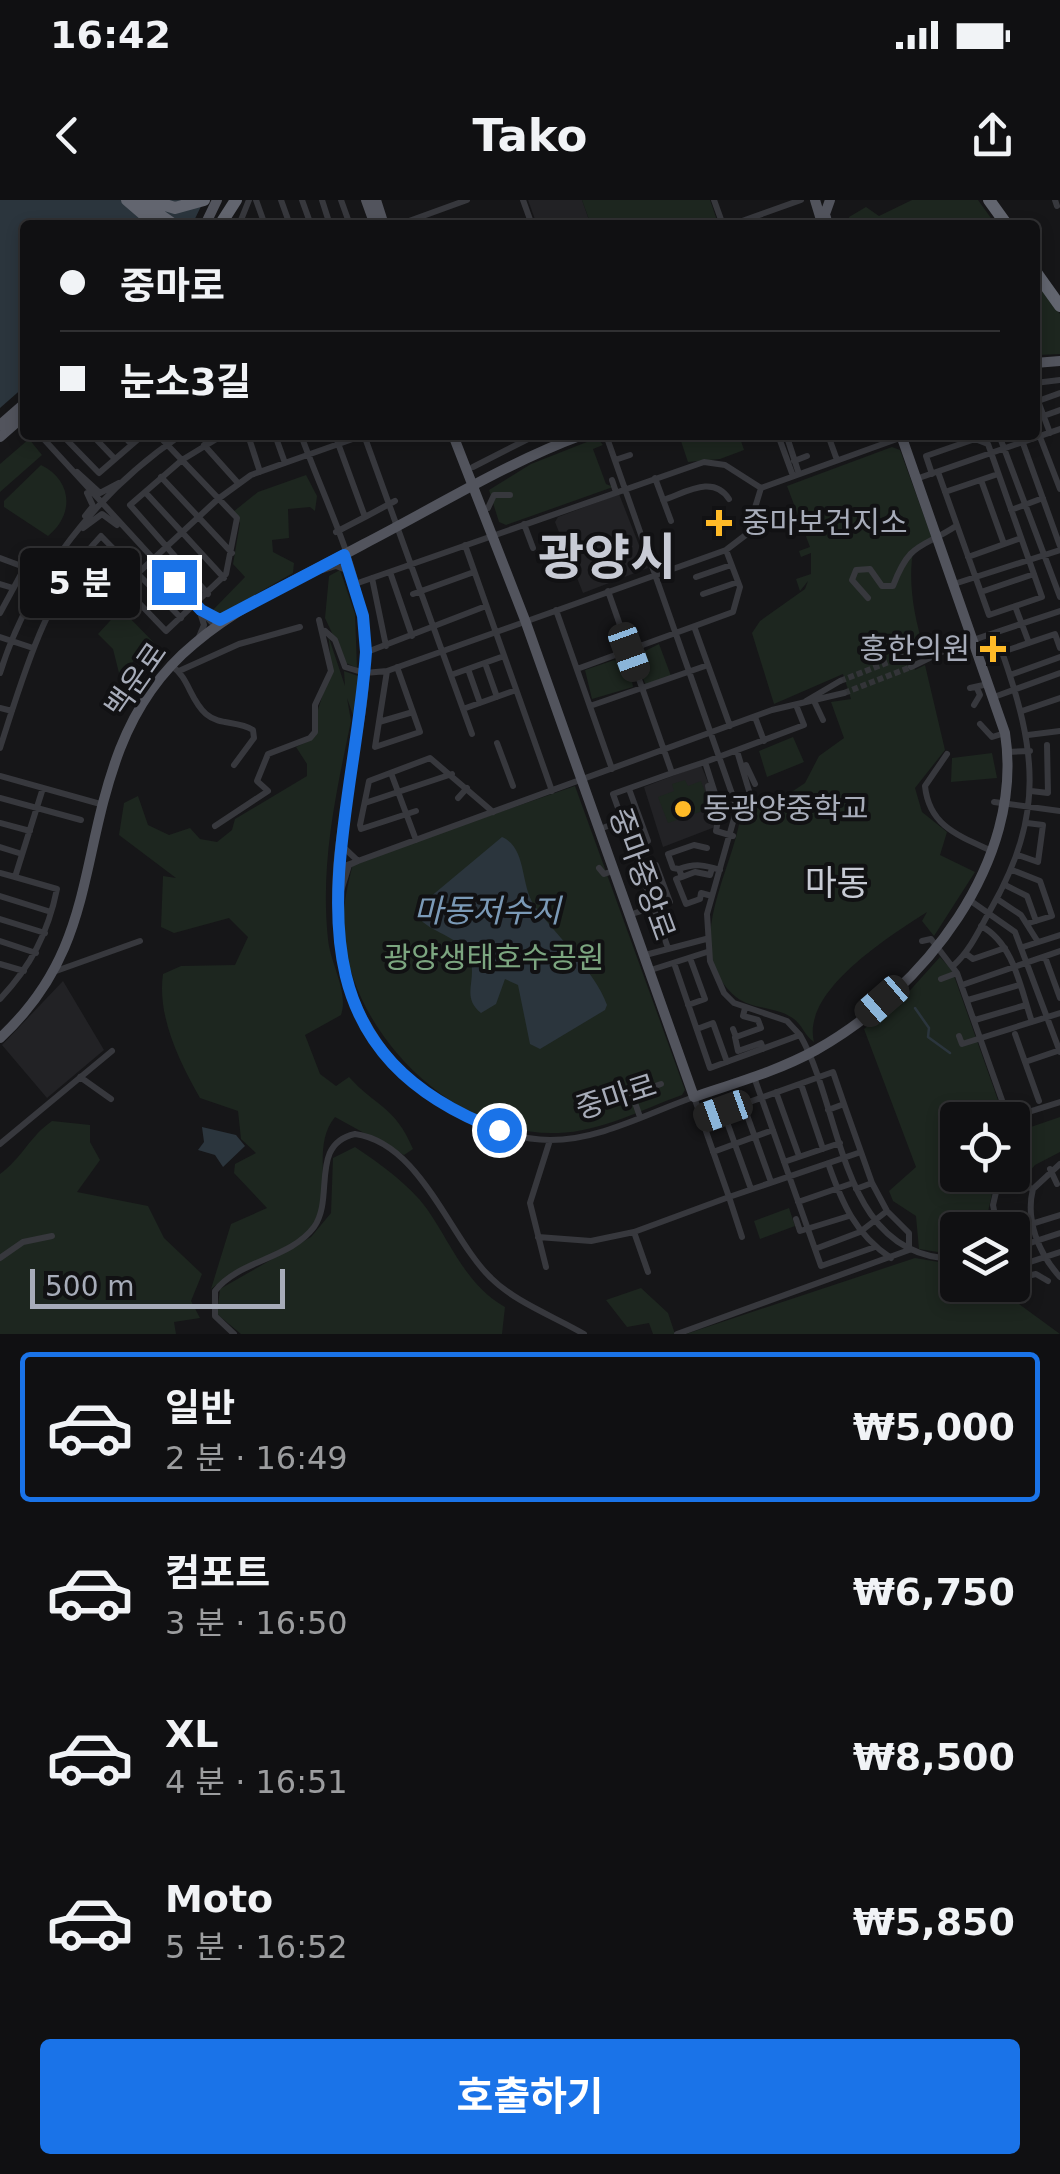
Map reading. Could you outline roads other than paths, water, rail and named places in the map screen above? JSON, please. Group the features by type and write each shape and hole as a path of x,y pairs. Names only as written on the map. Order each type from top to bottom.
{"highway":[{"path":"123,200 141,220"},
{"path":"123,200 149,220"},
{"path":"138,200 167,220"},
{"path":"149,200 175,208 204,200"},
{"path":"1040,271 1060,298"},
{"path":"1040,273 1060,306"}],"main road":[{"path":"456,440 449,450 469,467"},
{"name":"중마중앙로","path":"460,440 696,1096"},
{"name":"백운로","path":"0,1038 56,972 77,920 104,804 129,728 197,641 298,578 571,440"},
{"name":"중마로","path":"696,1096 808,1055 867,1014 937,945 993,851 1007,752 1004,733 905,440"},
{"name":"중마중앙로","path":"584,779 605,827 696,1096"}],"street":[{"path":"417,220 467,200"},
{"path":"745,220 802,200"},
{"path":"1040,418 1050,433"},
{"path":"1060,429 1040,436 1060,488"},
{"path":"45,440 216,627"},
{"path":"67,440 96,472 136,440"},
{"path":"97,440 115,459"},
{"path":"127,440 131,444"},
{"path":"88,551 163,630 198,608 224,578 238,522 163,440"},
{"path":"78,530 124,481 173,440"},
{"path":"208,594 130,508 182,460 214,440"},
{"path":"250,440 260,472"},
{"path":"277,440 284,464"},
{"name":"중마로","path":"302,440 355,584 366,652 339,842 336,908 351,992 380,1047 400,1069 468,1118 524,1137 550,1140 587,1135 696,1096"},
{"path":"337,440 365,517"},
{"path":"123,586 238,484 260,472 352,440"},
{"path":"367,440 392,503 401,562"},
{"path":"469,467 526,440"},
{"path":"608,440 737,808 733,836 716,869 707,952 724,993 745,1008 787,1020 800,1035 855,1186 874,1220 909,1250 940,1256"},
{"path":"778,440 796,475"},
{"path":"787,440 789,464"},
{"path":"832,440 838,460"},
{"path":"761,488 880,440"},
{"path":"972,440 926,456 945,492 989,615 1042,597 992,453 988,444 978,440"},
{"path":"1002,440 1059,594"},
{"path":"916,479 1020,440"},
{"path":"954,584 1060,548 1056,520 1043,498 1022,440"},
{"path":"204,446 238,484"},
{"path":"602,451 611,448"},
{"path":"616,460 630,455"},
{"path":"789,464 807,456"},
{"path":"1031,463 1048,456"},
{"path":"401,562 411,564 659,474 717,462 761,488"},
{"path":"70,468 100,493 124,481"},
{"path":"659,474 670,521"},
{"path":"945,492 998,474"},
{"path":"162,477 232,553"},
{"path":"612,480 616,492"},
{"path":"982,480 1004,544"},
{"path":"123,526 112,500 124,481"},
{"path":"0,673 12,640 47,573 93,506 83,482"},
{"path":"663,500 707,485 719,488 729,500"},
{"path":"325,631 336,640 344,668 365,673 398,667 726,550 747,534 761,488"},
{"path":"145,492 224,578"},
{"path":"485,508 494,496 510,496"},
{"path":"1011,510 1043,498"},
{"path":"336,532 392,503"},
{"path":"78,530 102,514 123,526"},
{"path":"524,524 533,548"},
{"path":"868,598 852,580 856,570 870,568 882,586 893,586 899,565 913,546 934,532 957,525"},
{"path":"0,748 33,648 67,583 88,551 104,536 181,618"},
{"path":"968,556 1021,538"},
{"path":"465,545 552,790"},
{"path":"577,670 733,612 740,598 726,550"},
{"path":"0,558 67,583"},
{"path":"401,562 411,564"},
{"path":"355,584 390,572 401,562"},
{"path":"411,564 428,627 442,651 472,734"},
{"path":"0,611 26,565"},
{"path":"696,578 731,565"},
{"path":"298,578 336,566 351,572"},
{"path":"390,572 412,636"},
{"path":"417,593 474,572"},
{"path":"981,592 1034,574"},
{"path":"372,578 386,646"},
{"path":"702,594 738,582"},
{"path":"0,584 13,588"},
{"path":"608,591 672,773"},
{"path":"366,652 486,606"},
{"path":"1015,606 1029,643"},
{"path":"198,608 216,619 233,617"},
{"path":"197,641 204,624 198,608"},
{"path":"556,609 612,768"},
{"path":"911,666 952,647 1060,611"},
{"path":"216,826 268,791 257,781 256,774 268,754 315,732 315,704 330,671 320,620"},
{"path":"234,765 254,738 253,730 239,723 217,723 207,715 175,668 300,627"},
{"path":"695,628 730,726"},
{"path":"940,979 965,954 1005,885 1018,855 1030,806 1028,734 1002,652 1055,634 1060,648"},
{"path":"0,636 33,648"},
{"path":"907,655 952,647"},
{"path":"451,675 504,656"},
{"path":"1010,675 1060,657"},
{"path":"485,663 497,697"},
{"path":"590,706 708,665"},
{"path":"387,670 375,747 420,732 398,667"},
{"path":"468,669 480,703"},
{"path":"994,698 1060,673"},
{"path":"800,704 840,680"},
{"path":"974,705 980,695 974,688 989,684"},
{"path":"463,709 516,690"},
{"path":"336,869 755,717 844,694"},
{"path":"1022,711 1059,700"},
{"path":"814,702 822,720"},
{"path":"668,948 613,794 804,725 800,704"},
{"path":"0,708 12,712"},
{"path":"379,722 414,712"},
{"path":"755,717 764,740"},
{"path":"980,724 992,737 1004,733"},
{"path":"1028,734 1060,732"},
{"path":"497,743 513,786"},
{"path":"1031,791 1048,793 1047,746"},
{"path":"739,750 755,784"},
{"path":"737,808 753,804 739,750"},
{"path":"1007,752 1030,751"},
{"path":"948,754 926,786 932,813 958,836 993,851"},
{"path":"416,811 361,829 369,781 430,758 492,812"},
{"path":"705,762 713,812"},
{"path":"391,773 416,840"},
{"path":"365,803 428,787 452,774"},
{"path":"0,776 104,804"},
{"path":"704,777 720,808 716,832 733,836"},
{"path":"15,877 43,788"},
{"path":"458,798 467,788"},
{"path":"629,789 648,841 631,847"},
{"path":"0,798 81,820"},
{"path":"999,802 1060,810"},
{"path":"605,827 622,821"},
{"path":"0,823 30,831"},
{"path":"1018,855 1038,862 1043,826 1026,823"},
{"path":"339,842 345,854 358,861"},
{"path":"681,873 673,868 668,854 694,845 706,848"},
{"path":"0,848 22,854"},
{"path":"336,908 349,865 358,861"},
{"path":"712,896 701,893 700,899 686,904 676,879 693,864 716,869"},
{"path":"635,913 670,902 656,865 640,871"},
{"path":"599,868 604,874 614,871"},
{"path":"1012,870 1040,881 1043,888 1052,916 1032,922"},
{"path":"0,872 56,889 52,913 36,952 0,999"},
{"path":"1005,885 1027,896 1038,942"},
{"path":"0,896 52,913"},
{"path":"967,898 1008,925 1023,947 1060,1051 1025,1062"},
{"path":"997,899 1032,922"},
{"path":"0,919 45,933"},
{"path":"981,926 1005,948 1032,1022"},
{"path":"1023,947 1060,934"},
{"path":"649,954 706,939"},
{"path":"922,941 931,940 954,966 1003,1102"},
{"path":"0,941 36,952"},
{"path":"56,972 140,941"},
{"path":"965,954 973,960 1005,948"},
{"path":"962,984 1060,951"},
{"path":"654,969 707,952"},
{"path":"1045,956 1060,997"},
{"path":"688,1005 704,999 690,958"},
{"path":"674,963 710,1068 800,1035"},
{"path":"0,964 24,972"},
{"path":"1050,971 1060,967"},
{"path":"968,1000 1019,985"},
{"path":"975,1020 1026,1005"},
{"path":"745,1008 742,1016 758,1020 761,1028 735,1033 738,1051 761,1043 763,1049"},
{"path":"959,1036 962,1044 1060,1013"},
{"path":"696,1029 713,1023 727,1062"},
{"path":"1015,1034 1039,1102"},
{"path":"2,1139 112,1051"},
{"path":"702,1119 833,1072 872,1183 887,1211 910,1234 909,1250"},
{"path":"80,1076 111,1099"},
{"path":"753,1076 821,1266 877,1248"},
{"path":"800,1083 823,1148"},
{"path":"640,1117 632,1094 661,1084"},
{"path":"776,1092 799,1156"},
{"name":"중마중앙로","path":"696,1096 742,1237"},
{"path":"1030,1112 1060,1102"},
{"path":"743,1104 771,1182"},
{"path":"828,1110 844,1104"},
{"path":"723,1111 751,1190"},
{"path":"713,1152 773,1130"},
{"path":"234,1334 214,1316 215,1291 312,1229 323,1207 328,1156 341,1140 355,1134 377,1142 426,1184 471,1254 498,1285 584,1334"},
{"path":"546,1268 530,1203 550,1140"},
{"path":"784,1162 840,1143"},
{"path":"538,1237 592,1240 634,1232 861,1152"},
{"path":"828,1163 849,1216 860,1232 892,1258"},
{"path":"1060,1164 1050,1168 1033,1188 1032,1224 1045,1257 1060,1276"},
{"path":"1050,1168 1057,1184"},
{"path":"994,1212 1000,1175 1033,1188"},
{"path":"798,1202 872,1183"},
{"path":"815,1249 860,1232 887,1211"},
{"path":"1032,1224 1060,1215"},
{"path":"796,1219 800,1230 808,1230 849,1216"},
{"path":"634,1232 648,1272"},
{"path":"1030,1243 1060,1233"},
{"path":"0,1258 23,1242 52,1236"},
{"path":"876,1264 877,1248"},
{"path":"677,1334 909,1250"},
{"path":"1030,1262 1060,1252"},
{"path":"1030,1273 1048,1280"}],"water":[{"path":"0,200 204,200 194,220 20,220 20,390 0,408"},
{"name":"마동저수지","path":"502,837 516,849 534,905 584,966 607,1005 605,1010 540,1049 530,1044 518,985 505,979 496,1004 481,1013 471,1000 468,955 418,917 417,908"},
{"path":"202,1127 236,1135 245,1146 223,1167 215,1155 198,1150 204,1142"}],"waterway":[{"path":"915,1008 929,1028 928,1037 950,1053"}],"tunnel":[{"path":"840,681 907,655"},
{"path":"844,693 911,667"}],"place":[{"name":"중마보건지소","path":"719,523"},
{"name":"홍한의원","path":"993,649"},
{"name":"동광양중학교","path":"683,809"}],"district":[{"name":"광양시","path":"607,557"},
{"name":"마동","path":"837,883"}],"park label":[{"name":"광양생태호수공원","path":"494,958"}]}
